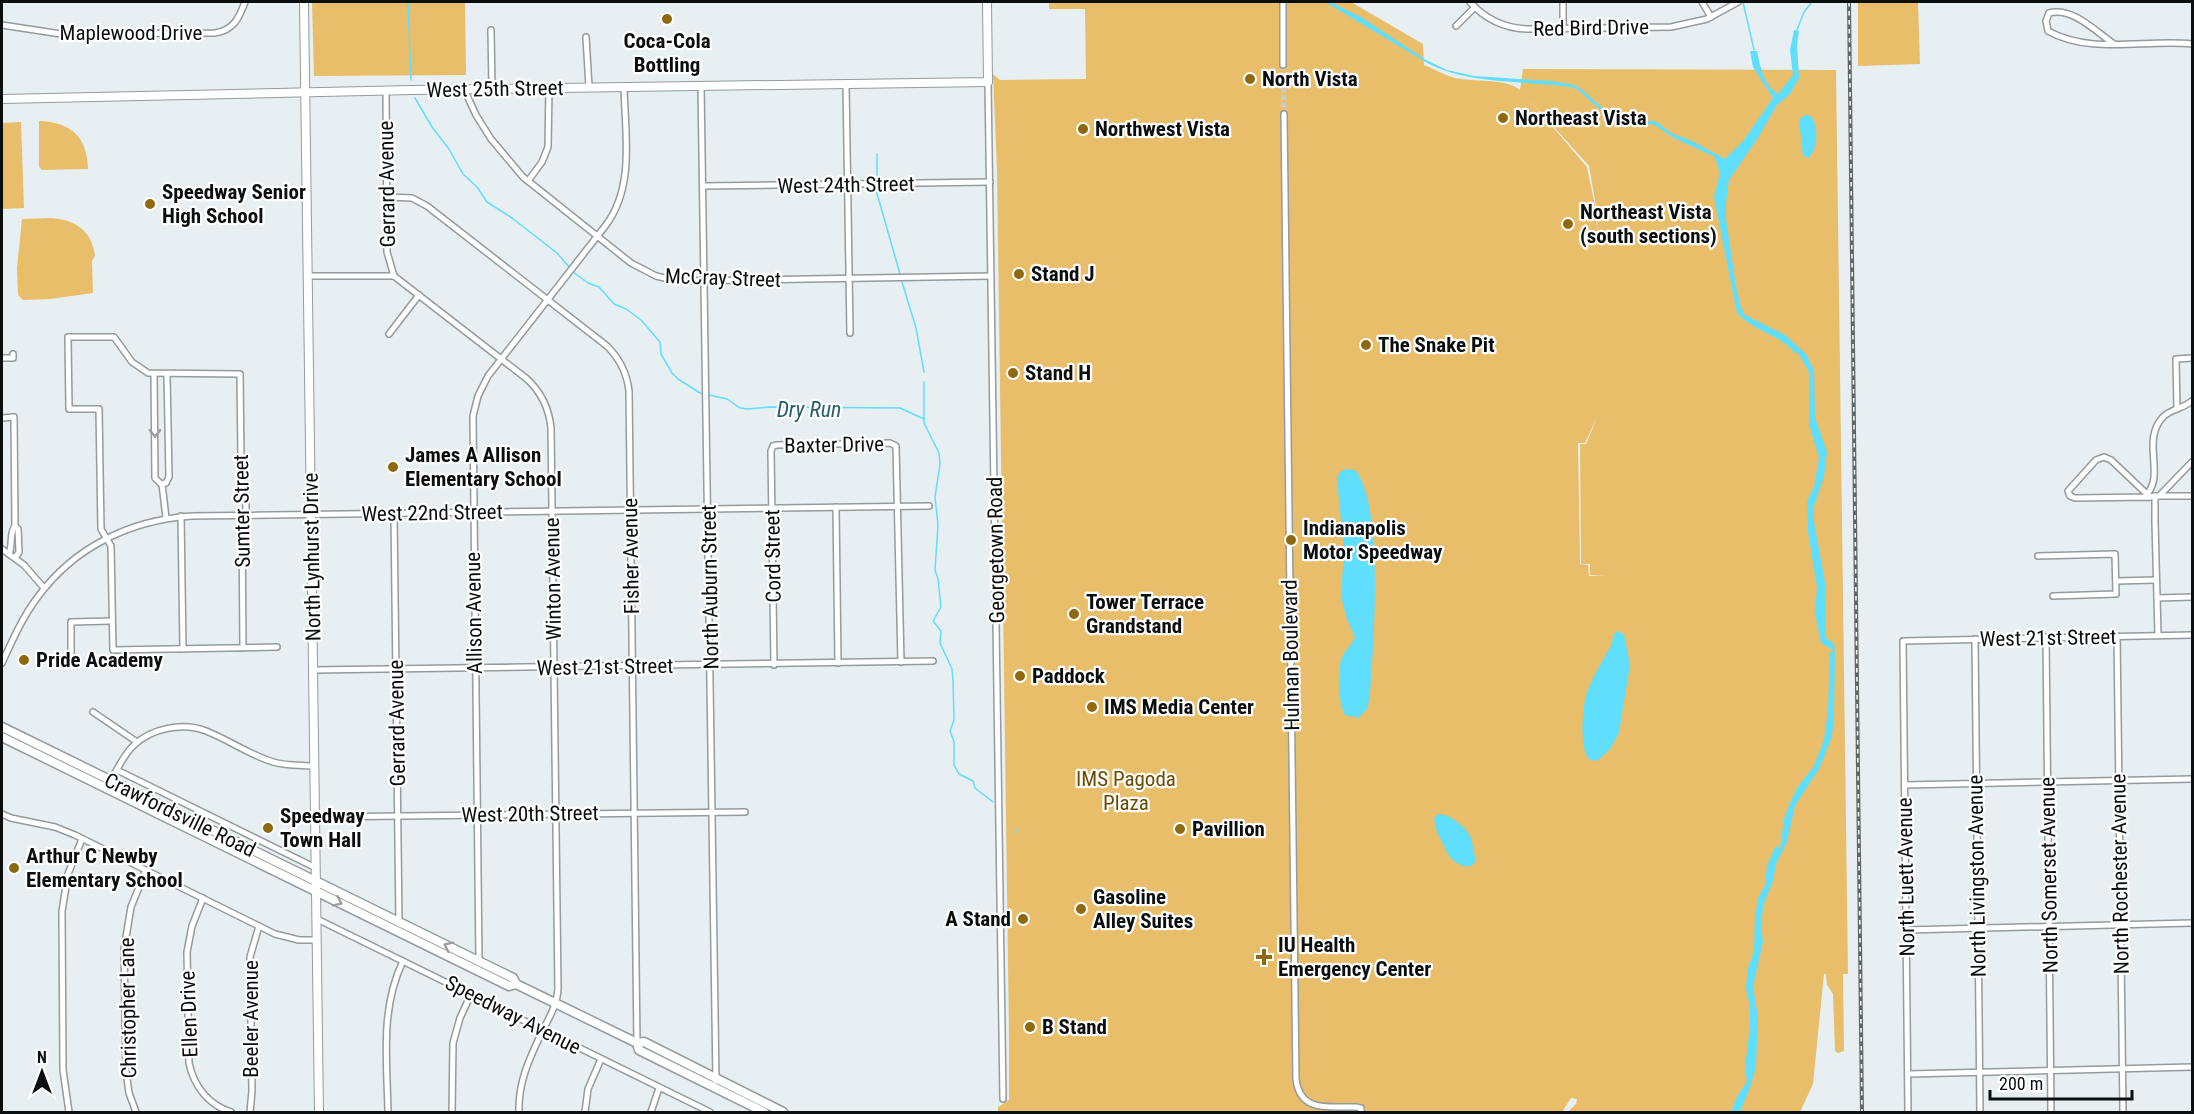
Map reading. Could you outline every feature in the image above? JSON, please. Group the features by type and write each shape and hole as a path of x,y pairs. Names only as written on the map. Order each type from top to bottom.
{"main road":[{"name":"North Lynhurst Drive","path":"304,2 319,1113"},
{"name":"Georgetown Road","path":"987,2 988,82"},
{"name":"West 25th Street","path":"2,99 386,90 988,82"},
{"name":"Crawfordsville Road","path":"2,728 316,892 399,927"},
{"name":"Crawfordsville Road","path":"2,737 316,882 399,927 479,966 509,986 516,984 638,1043 644,1042 783,1113"},
{"name":"Crawfordsville Road","path":"638,1043 639,1050 764,1113"}],"street":[{"name":"Maplewood Drive","path":"2,25 61,34 215,33 226,30 234,24 245,2"},
{"path":"1283,2 1283,65"},
{"name":"Red Bird Drive","path":"1470,2 1493,20 1513,27 1563,29 1671,27 1695,23 1738,2"},
{"path":"1563,2 1563,29"},
{"path":"1702,2 1711,17"},
{"path":"1456,26 1475,7"},
{"path":"2114,44 2069,13 2059,11 2049,13 2046,21 2048,31 2057,36 2082,42 2114,44 2170,41 2193,44"},
{"path":"491,30 492,89"},
{"path":"586,37 589,87"},
{"name":"Georgetown Road","path":"988,82 1003,1099"},
{"path":"846,84 850,333"},
{"name":"North Auburn Street","path":"701,86 717,1088"},
{"name":"Allison Avenue","path":"479,966 471,429 473,411 482,386 576,264 618,205 624,181 624,87"},
{"path":"528,181 542,162 548,147 549,88"},
{"name":"McCray Street","path":"464,89 479,121 493,143 528,181 631,263 648,273 669,280 703,281 991,276"},
{"name":"Gerrard Avenue","path":"386,90 388,257 394,276"},
{"name":"Hulman Boulevard","path":"1284,114 1296,1079 1302,1095 1316,1106 1361,1111"},
{"name":"West 24th Street","path":"703,186 990,182"},
{"name":"Fisher Avenue","path":"387,197 405,197 424,203 607,346 625,371 629,391 638,1043"},
{"path":"308,276 394,276"},
{"name":"Winton Avenue","path":"394,276 533,385 547,407 551,428 558,986 556,1004"},
{"path":"389,334 419,296"},
{"path":"162,484 166,483 169,478 167,375 143,371 134,365 114,337 68,337 69,409 99,409 101,529 111,546 113,650 277,647"},
{"path":"2,358 13,358 13,354"},
{"path":"2177,409 2176,358 2193,358"},
{"path":"154,374 155,478 162,484"},
{"name":"Sumter Street","path":"167,375 240,374 241,459 246,508 242,522 243,648"},
{"path":"2158,635 2155,521 2151,490 2154,478 2152,436 2163,416 2193,401"},
{"path":"2,418 14,417 15,526 12,530 12,547 9,554"},
{"name":"Baxter Drive","path":"772,447 777,445 890,443 895,445 898,450 899,506"},
{"name":"Cord Street","path":"772,447 774,665"},
{"path":"2153,496 2111,460 2104,457 2096,460 2068,491 2070,496 2075,498 2193,496"},
{"path":"2153,496 2193,462"},
{"path":"162,484 166,518"},
{"path":"899,506 901,662"},
{"name":"West 22nd Street","path":"2,663 24,618 44,588 78,556 106,538 131,527 166,518 929,506"},
{"path":"836,507 838,663"},
{"name":"Gerrard Avenue","path":"394,513 399,927"},
{"path":"181,516 183,649"},
{"path":"15,526 18,529 19,552 15,558"},
{"path":"2,549 30,571 44,588"},
{"path":"2038,556 2115,554 2116,594 2053,596"},
{"path":"2116,581 2156,580"},
{"path":"2157,598 2193,597"},
{"path":"71,656 71,622 112,621"},
{"name":"West 21st Street","path":"1903,641 2193,635"},
{"name":"North Rochester Avenue","path":"2117,636 2122,1113"},
{"name":"North Somerset Avenue","path":"2046,638 2051,1113"},
{"name":"North Livingston Avenue","path":"1975,639 1980,1113"},
{"name":"North Luett Avenue","path":"1903,641 1908,1113"},
{"name":"West 21st Street","path":"314,670 933,662"},
{"path":"93,712 137,742"},
{"path":"109,785 127,754 137,742 162,730 192,728 210,733 275,763 315,766"},
{"name":"Crawfordsville Road","path":"117,770 316,868"},
{"path":"1905,785 2193,779"},
{"name":"West 20th Street","path":"316,817 745,812"},
{"path":"2,814 55,827 286,938 317,940"},
{"path":"69,1113 63,1070 62,911 68,874 81,839"},
{"name":"Christopher Lane","path":"136,1113 130,1097 126,1071 124,949 131,907 146,870"},
{"name":"Ellen Drive","path":"203,898 187,952 189,1063 195,1083 203,1094 218,1107 231,1113"},
{"name":"Speedway Avenue","path":"317,919 710,1113"},
{"path":"1906,930 2193,923"},
{"name":"Beeler Avenue","path":"250,1113 252,1091 250,957 259,926"},
{"path":"387,1113 387,1010 403,961"},
{"path":"452,1113 452,1047 457,1025 471,994"},
{"path":"519,1113 523,1076 556,1004"},
{"path":"585,1113 588,1089 601,1059"},
{"path":"1908,1074 2193,1067"},
{"path":"651,1113 659,1088"}],"green space":[{"path":"312,2 465,2 466,75 314,76"},
{"name":"Indianapolis Motor Speedway","path":"1049,2 1351,2 1423,44 1424,65 1455,78 1498,82 1520,90 1523,69 1836,70 1848,974 1843,974 1844,1051 1838,1053 1835,1051 1833,994 1827,985 1826,974 1824,974 1813,1084 1800,1112 1568,1112 1576,1104 1577,1099 1571,1098 1562,1112 998,1112 998,1107 1009,1100 1009,1034 997,170 993,74 1000,80 1086,79 1085,9 1049,9","holes":["1527,97 1589,166 1596,206 1598,240 1595,206 1587,167","1598,415 1586,444 1580,444 1581,564 1590,564 1590,575 1605,576 1589,576 1588,565 1580,564 1578,443 1585,443"]},
{"path":"1858,2 1918,2 1920,64 1858,66"},
{"path":"39,121 60,124 75,133 84,148 88,169 42,170 39,167"},
{"path":"21,122 24,208 2,209 2,123"},
{"path":"52,218 75,224 90,240 95,256 92,261 93,293 23,300 18,295 17,268 22,219"}],"water":[{"path":"1325,2 1330,2 1361,17 1426,60 1447,70 1474,76 1570,84 1580,88 1613,117 1625,122 1655,121 1673,134 1692,141 1725,159 1743,141 1773,98 1753,67 1750,51 1757,51 1766,81 1778,94 1793,75 1790,50 1794,30 1799,31 1797,45 1799,78 1790,94 1777,105 1729,180 1726,219 1736,286 1745,315 1785,335 1806,354 1814,370 1815,417 1827,452 1824,477 1813,509 1825,582 1826,638 1833,643 1835,649 1834,725 1820,767 1795,806 1787,842 1776,864 1773,881 1764,903 1761,923 1763,942 1753,987 1758,1017 1756,1067 1740,1112 1731,1112 1747,1081 1745,1068 1750,1007 1746,988 1748,968 1754,951 1758,898 1765,885 1767,866 1776,845 1778,849 1780,848 1784,819 1790,803 1797,788 1814,766 1824,740 1828,711 1830,652 1832,653 1833,650 1821,643 1815,613 1817,587 1808,532 1807,501 1814,487 1819,457 1809,424 1809,372 1798,353 1782,341 1751,325 1737,313 1714,197 1720,173 1715,157 1674,138 1653,124 1620,127 1577,89 1480,79 1445,71 1429,64"},
{"path":"1805,115 1811,116 1816,132 1816,143 1809,158 1803,156 1799,119"},
{"path":"1345,469 1355,470 1364,488 1374,544 1375,578 1370,696 1367,709 1358,718 1345,715 1339,687 1342,657 1355,637 1341,597 1344,551 1337,479 1340,472"},
{"path":"1616,631 1624,634 1630,665 1619,733 1610,749 1597,761 1588,758 1585,753 1583,716 1585,699"},
{"path":"1438,814 1452,818 1468,832 1476,861 1471,866 1459,864 1449,856 1437,832 1434,819"}],"waterway":[{"name":"Dry Run","path":"408,2 411,80"},
{"path":"1743,2 1754,50"},
{"path":"1797,30 1804,12 1812,2"},
{"name":"Dry Run","path":"415,98 463,174 477,187 487,202 557,253 570,268"},
{"path":"877,154 877,180"},
{"path":"876,190 900,274"},
{"name":"Dry Run","path":"573,272 588,283 599,287 614,304 626,309 641,320 660,342 661,354 672,373 700,393 727,399 740,408 748,409 770,407 900,408 924,419"},
{"path":"902,282 916,328 924,372"},
{"name":"Dry Run","path":"924,382 924,423 939,453 940,464 935,497 938,525 935,570 941,607 933,621 941,631 940,643 952,669 954,720 950,731 954,742 954,765 959,774 973,781 975,788 993,802"}],"tunnel":[{"path":"1283,65 1284,114"}],"railway":[{"path":"1849,2 1862,1112"}],"place":[{"name":"Coca-Cola Bottling","path":"667,19"},
{"name":"North Vista","path":"1250,79"},
{"name":"Northeast Vista","path":"1503,118"},
{"name":"Northwest Vista","path":"1083,129"},
{"name":"Speedway Senior High School","path":"150,204"},
{"name":"Northeast Vista (south sections)","path":"1568,224"},
{"name":"Stand J","path":"1019,274"},
{"name":"The Snake Pit","path":"1366,345"},
{"name":"Stand H","path":"1013,373"},
{"name":"James A Allison Elementary School","path":"393,467"},
{"name":"Indianapolis Motor Speedway","path":"1291,540"},
{"name":"Tower Terrace Grandstand","path":"1074,614"},
{"name":"Pride Academy","path":"24,660"},
{"name":"Paddock","path":"1020,676"},
{"name":"IMS Media Center","path":"1092,707"},
{"name":"Speedway Town Hall","path":"268,828"},
{"name":"Pavillion","path":"1180,829"},
{"name":"Arthur C Newby Elementary School","path":"14,868"},
{"name":"Gasoline Alley Suites","path":"1081,909"},
{"name":"A Stand","path":"1023,919"},
{"name":"IU Health Emergency Center","path":"1264,957"},
{"name":"B Stand","path":"1030,1027"}],"park label":[{"name":"IMS Pagoda Plaza","path":"1126,791"}]}
